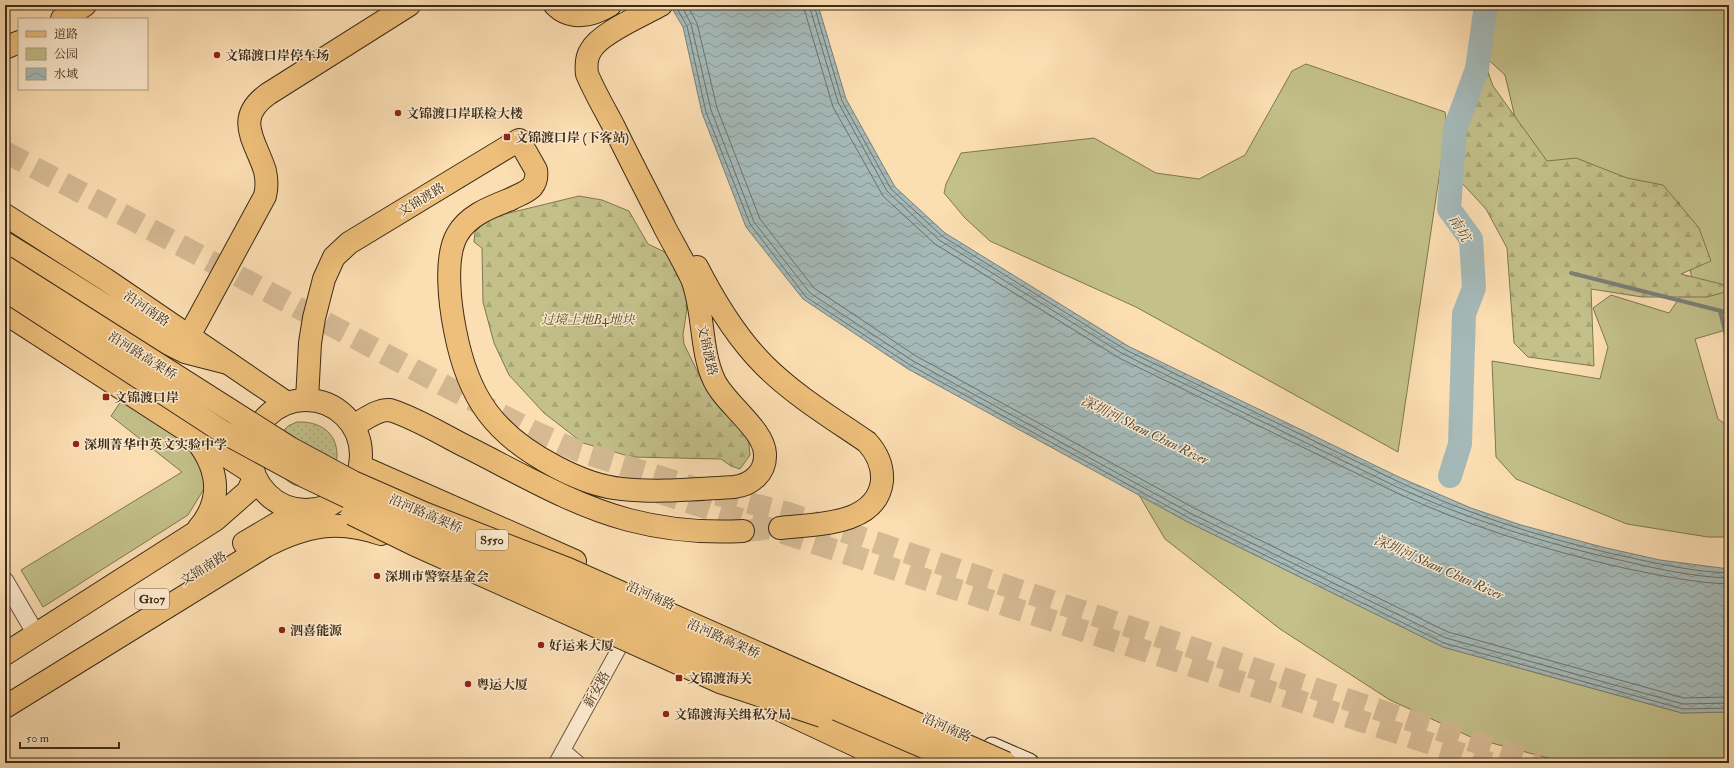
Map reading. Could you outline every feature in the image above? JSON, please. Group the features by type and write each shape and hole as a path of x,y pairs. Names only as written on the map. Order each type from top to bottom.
{"main road":[{"path":"64,18 85,5"},
{"path":"188,336 265,196 265,171 252,141 250,130 250,118 257,104 268,94 409,5"},
{"path":"555,5 567,13 584,15 592,14 610,5"},
{"path":"582,5 595,5"},
{"path":"640,17 661,5"},
{"name":"文锦渡路","path":"297,401 314,318 324,279 334,257 349,243 519,140 536,170 537,175 534,184 522,194 490,208 472,218 457,234 451,250 451,299 457,343 468,377 489,415 501,430 516,443 564,471 601,485 639,490 734,487 742,486 756,478 761,471 765,453 760,436 729,403 714,381 709,366 692,280 587,74 587,57 594,45 611,32 640,17"},
{"name":"文锦渡路","path":"640,17 618,34 604,50 601,63 602,77 704,282 738,335 764,366 808,402 867,442 874,450 880,462 882,474 879,493 874,501 857,515 836,522 780,528"},
{"path":"5,48 18,42"},
{"name":"沿河南路","path":"5,215 228,363 297,401"},
{"path":"5,243 162,340 185,352 228,363"},
{"name":"沿河路高架桥","path":"5,268 290,448 353,482 426,514 568,569 1006,763"},
{"name":"沿河路高架桥","path":"5,290 223,432 306,477 367,506 960,763"},
{"path":"5,313 254,474"},
{"name":"G107","path":"297,401 318,401 338,410 353,426 360,445 360,466 352,486 336,502 319,509 300,510 277,502 260,485 254,474 251,461 251,448 254,436 268,415 297,401"},
{"path":"353,426 379,412 390,410 564,496 607,513 629,520 678,529 721,532 743,531"},
{"path":"186,430 198,441 208,457 214,472 215,489 212,504 203,523 190,537"},
{"path":"223,432 348,512 413,544 720,682 859,747 912,762"},
{"name":"沿河南路","path":"360,466 1029,763"},
{"name":"G107","path":"5,654 215,520 248,491 254,474"},
{"path":"336,502 628,631 912,762"},
{"name":"文锦南路","path":"5,691 198,571 300,510"},
{"path":"5,707 266,546 300,531 318,526 336,525 354,527 373,531 413,544"},
{"path":"720,682 960,763"},
{"path":"912,762 917,739 929,719"},
{"path":"929,719 945,763"},
{"path":"859,747 882,763"}],"street":[{"path":"5,581 36,634"},
{"name":"新安路","path":"556,763 648,594"},
{"path":"563,750 578,763"}],"green space":[{"path":"1489,5 1729,5 1729,329 1695,339 1718,419 1729,427 1729,537 1708,537 1627,524 1516,479 1496,457 1492,361 1600,379 1608,347 1593,308 1611,295 1669,313 1692,280 1679,202 1617,235 1542,177 1522,147 1505,75 1480,52"},
{"path":"1485,63 1493,86 1547,161 1576,158 1627,178 1663,185 1699,228 1711,261 1681,274 1729,286 1729,291 1707,297 1642,297 1591,289 1594,366 1528,357 1514,343 1507,248 1486,209 1460,181 1470,65"},
{"path":"1306,64 1445,112 1447,124 1398,452 1136,307 990,241 965,218 944,193 946,184 961,153 1094,138 1156,173 1199,179 1245,155 1292,71"},
{"name":"过境土地B4地块","path":"579,196 602,200 629,211 648,244 673,256 689,285 683,335 684,344 701,379 735,416 748,435 750,455 740,469 731,466 721,459 632,457 583,443 544,413 509,375 494,343 483,302 482,248 474,242 475,232 486,221 505,214"},
{"path":"124,397 193,449 207,484 188,515 43,607 21,570 182,472 111,416"},
{"path":"297,422 305,422 319,426 330,434 334,440 337,455 337,460 333,469 315,482 304,486 290,483 280,474 280,434 288,426"},
{"path":"1139,495 1188,522 1443,647 1682,713 1729,712 1729,758 1717,763 1563,762 1473,738 1390,700 1280,629 1165,539"}],"water":[{"name":"深圳河 Sham Chun River","path":"670,5 818,5 846,99 895,187 945,233 1128,346 1401,478 1471,508 1521,525 1602,547 1660,560 1729,569 1729,712 1682,713 1443,647 1188,522 908,369 803,299 746,227 702,113 683,27"}],"waterway":[{"name":"南坑","path":"1450,476 1460,444 1464,314 1474,288 1471,239 1449,209 1455,129 1477,69 1486,5"},
{"path":"1571,273 1729,313"},
{"path":"1720,311 1729,347"}],"tunnel":[{"path":"5,152 449,388 533,431 578,451 715,494 788,513 1538,763"},
{"path":"657,492 1490,763"},
{"path":"743,531 780,528"}],"place":[{"name":"文锦渡口岸停车场","path":"217,55"},
{"name":"文锦渡口岸联检大楼","path":"398,113"},
{"name":"文锦渡口岸 (下客站)","path":"507,137"},
{"name":"文锦渡口岸","path":"106,397"},
{"name":"深圳菁华中英文实验中学","path":"76,444"},
{"name":"深圳市警察基金会","path":"377,576"},
{"name":"泗喜能源","path":"282,630"},
{"name":"好运来大厦","path":"541,645"},
{"name":"文锦渡海关","path":"679,678"},
{"name":"粤运大厦","path":"468,684"},
{"name":"文锦渡海关缉私分局","path":"666,714"}]}
